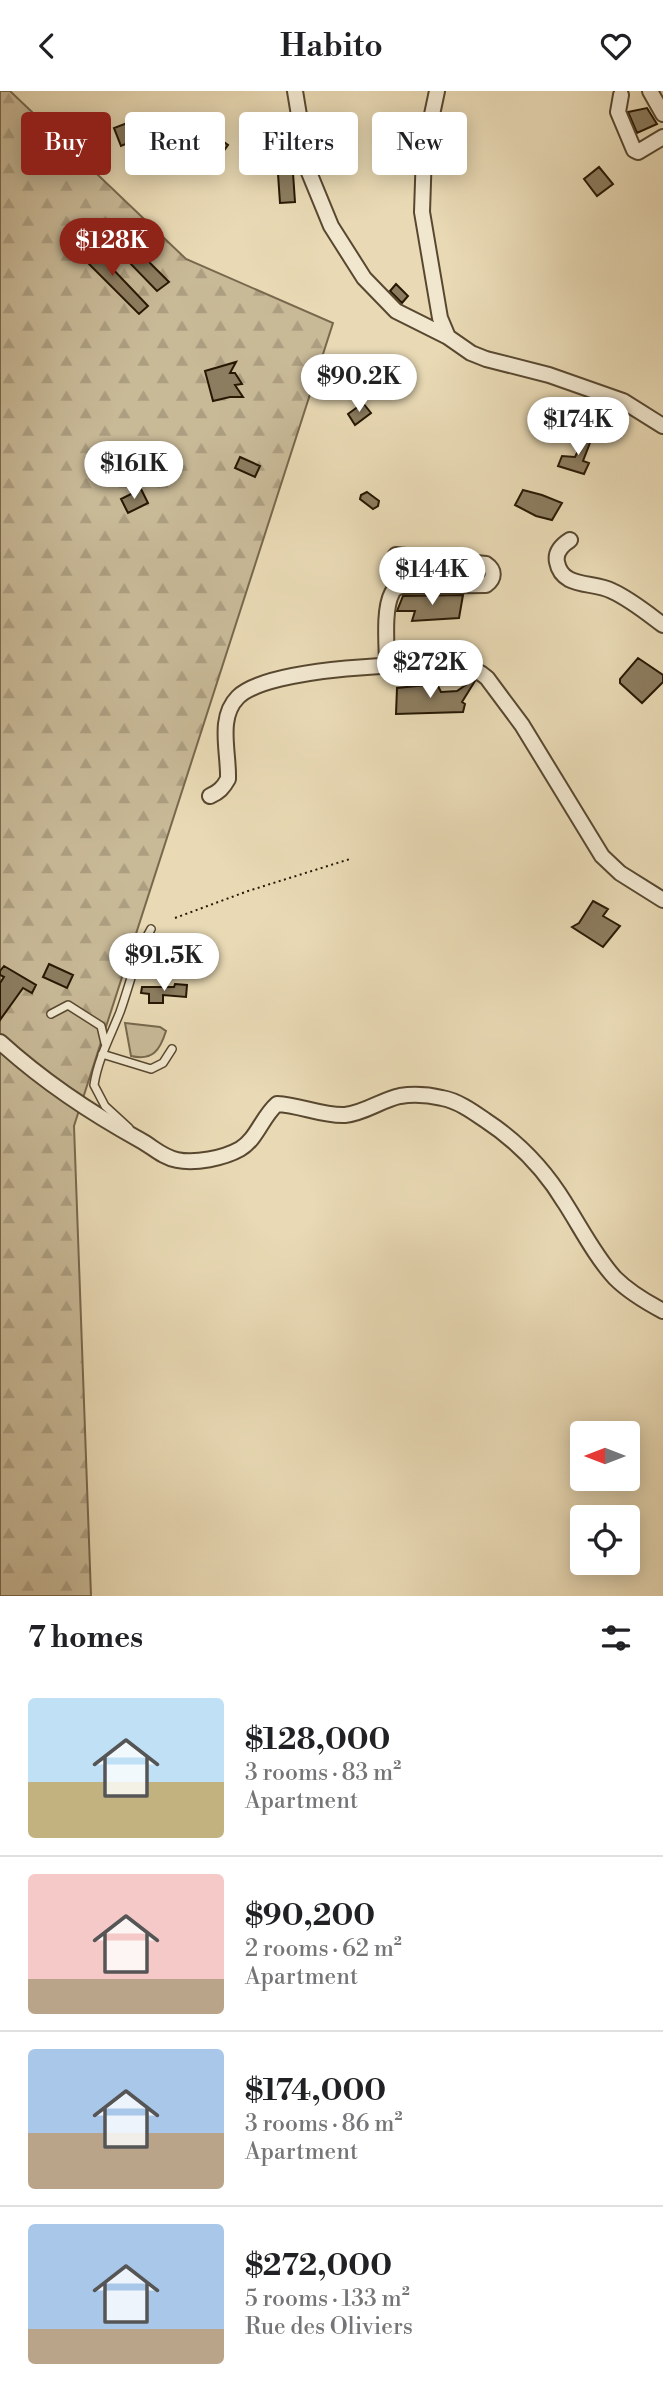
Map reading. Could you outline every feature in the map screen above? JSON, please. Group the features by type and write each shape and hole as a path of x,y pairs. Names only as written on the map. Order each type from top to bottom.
{"street":[{"path":"295,91 308,170 331,226 364,278 396,311 448,337 471,353 623,401 663,426"},
{"path":"437,91 424,152 422,212 440,318 448,337"},
{"path":"650,91 663,114"},
{"path":"621,95 618,113 634,150 641,151 663,137"},
{"path":"570,540 557,554 563,575 575,583 613,591 663,625"},
{"path":"387,666 387,618 392,593 396,589 401,586 486,585 494,574 486,563 396,555"},
{"path":"210,796 218,793 228,779 226,721 237,698 247,690 291,676 387,666 464,667 480,672 487,678 522,725 602,856 620,873 663,900"},
{"path":"0,1042 54,1087 96,1115 162,1155 180,1161 197,1161 240,1149 251,1140 277,1104 343,1115 401,1096 446,1098 494,1126 526,1153 550,1179 614,1277 629,1291 663,1311"}],"lane":[{"path":"147,1144 105,1106 94,1085 106,1044 151,929"},
{"path":"51,1014 68,1005 101,1026 106,1044"},
{"path":"102,1055 152,1069 163,1063 172,1049"}],"path":[{"path":"175,918 248,891 351,859"}],"green space":[{"path":"0,91 10,91 32,112 21,112 21,175 98,175 186,259 333,323 74,1126 91,1596 0,1596"},
{"path":"125,1023 160,1027 166,1031 158,1049 145,1057 131,1056"}],"building":[{"path":"647,108 657,124 637,133 628,112"},
{"path":"125,124 125,144 121,146 114,128"},
{"path":"599,167 613,184 597,196 584,179"},
{"path":"278,175 293,175 295,202 280,203"},
{"path":"106,219 169,282 157,291 96,228"},
{"path":"88,243 148,306 139,314 76,251"},
{"path":"396,284 408,296 402,303 390,291"},
{"path":"236,362 230,373 235,373 242,384 235,385 243,397 213,401 205,371"},
{"path":"363,403 371,413 355,425 348,414"},
{"path":"587,432 593,435 583,461 589,463 584,474 558,466 562,456 575,457"},
{"path":"240,457 260,466 255,477 235,468"},
{"path":"141,489 148,503 128,513 121,499"},
{"path":"523,490 562,503 552,520 536,516 515,505"},
{"path":"367,492 379,501 378,506 373,509 360,499 361,495"},
{"path":"463,595 459,618 412,621 415,611 397,611 403,596"},
{"path":"638,658 663,675 663,682 642,703 620,683 620,679"},
{"path":"475,681 462,702 465,704 463,712 396,714 397,688 437,684 441,692 457,691"},
{"path":"593,901 608,909 603,916 620,926 603,947 572,927 579,923"},
{"path":"49,964 73,975 67,988 43,977"},
{"path":"4,966 36,985 32,993 23,988 0,1020 0,983 4,977 0,975 0,971"},
{"path":"175,984 187,985 186,997 163,995 163,1003 149,1003 149,994 141,993 142,987 174,987"}]}
